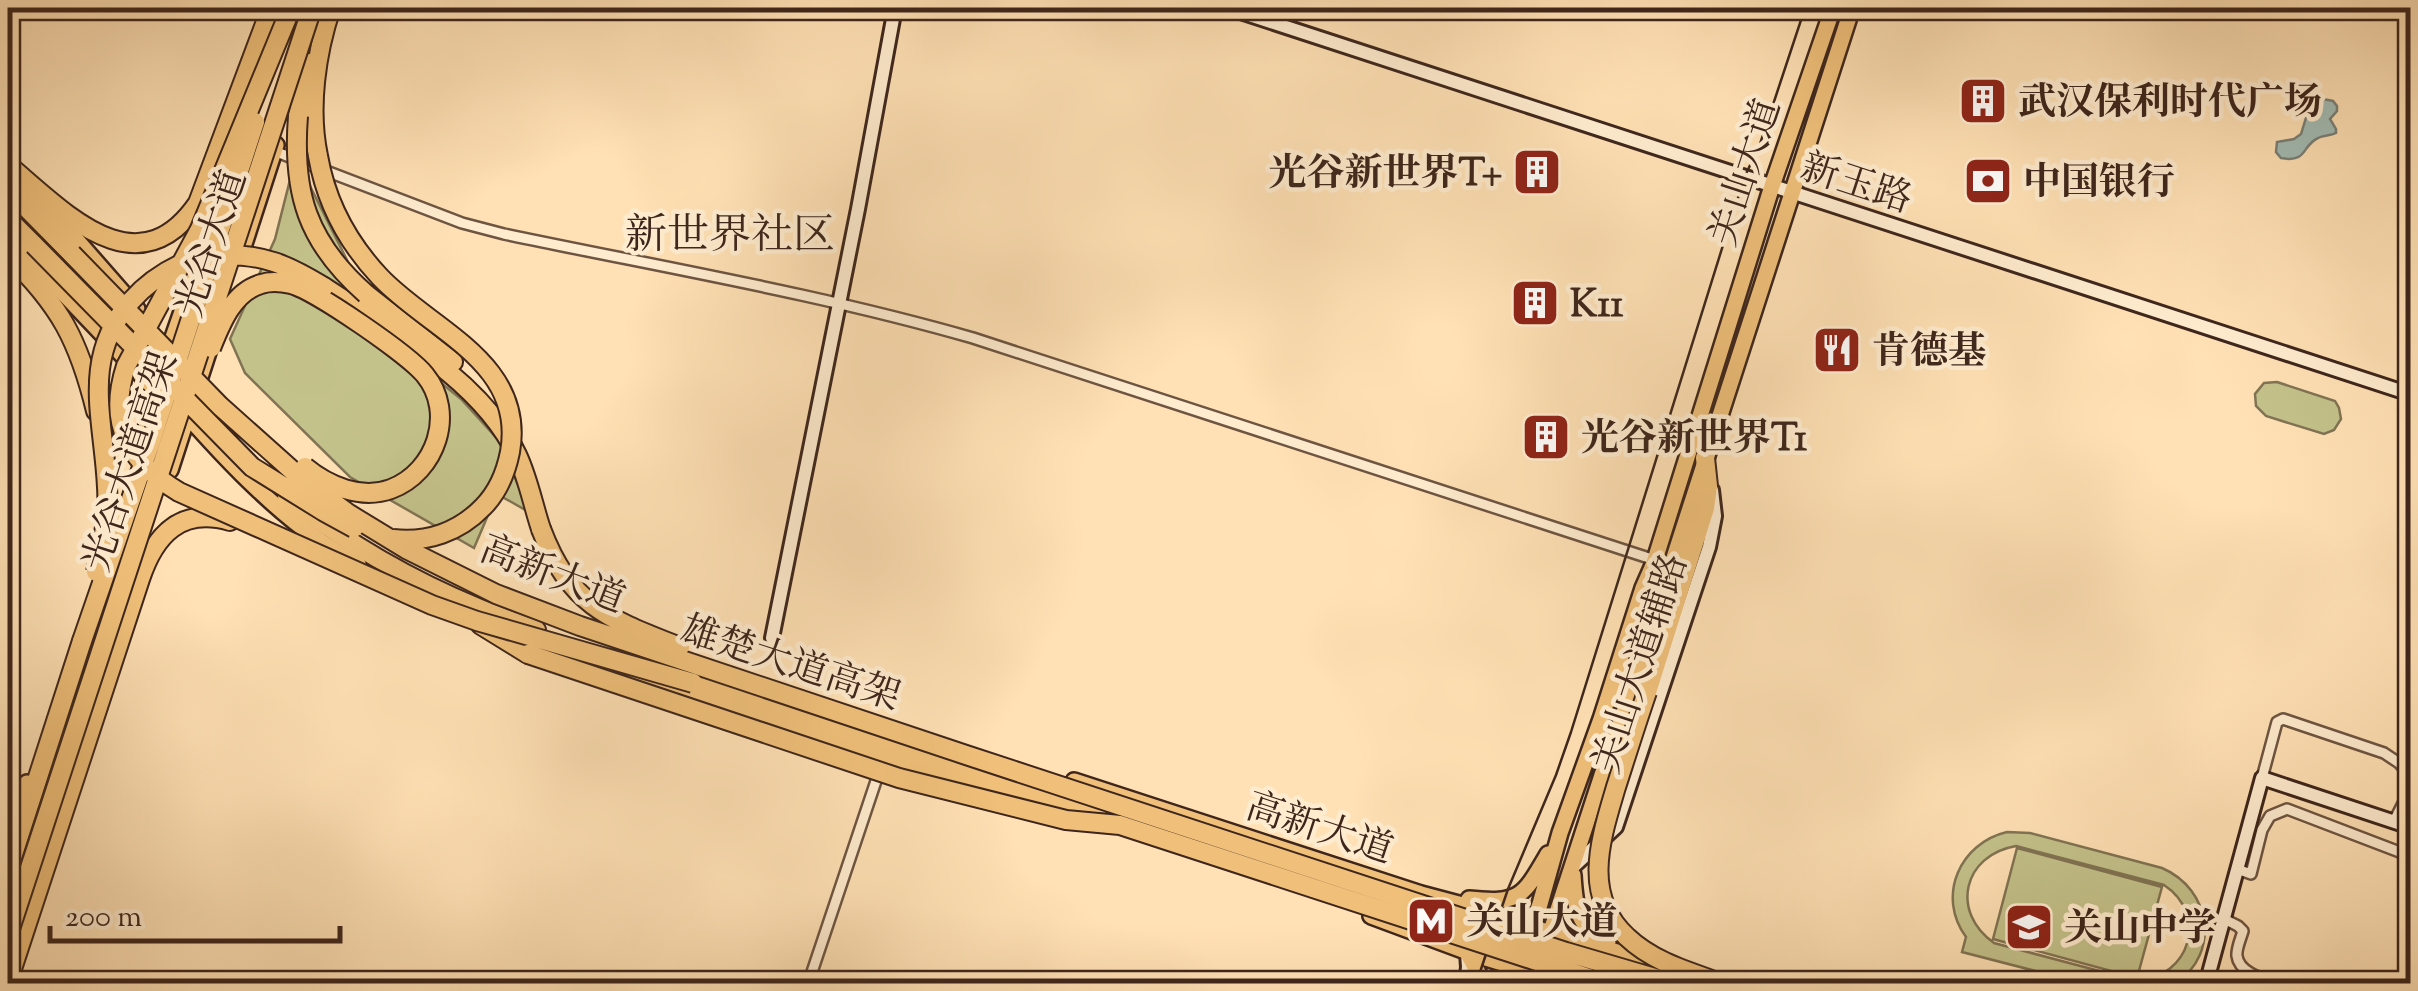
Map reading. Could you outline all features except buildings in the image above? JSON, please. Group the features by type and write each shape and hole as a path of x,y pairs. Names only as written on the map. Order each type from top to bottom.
{"highway":[{"path":"8,165 77,222 107,239 139,244 170,234 198,203 271,8"},
{"path":"290,8 200,229 126,366 118,401 125,437 134,454 148,472 179,492 398,591 462,616 693,684"},
{"name":"光谷大道高架","path":"8,870 290,8"},
{"path":"321,8 301,94 295,147 301,194 312,226 330,256 353,282 439,350 474,383 503,421 554,561 576,592 600,612 630,628 862,720"},
{"path":"252,466 366,533 385,539 424,540 454,530 482,509 501,480 511,446 509,413 496,380 460,341 404,300 379,276 356,250 332,204 320,171 313,122 321,8"},
{"name":"光谷大道高架","path":"8,935 156,486 321,8"},
{"name":"雄楚大道高架","path":"8,188 220,406 268,450 349,514 463,579 527,608 862,720 1480,924 1675,984"},
{"name":"雄楚大道高架","path":"8,218 252,466 332,530 459,600 693,684 1608,984"},
{"path":"72,254 159,334 188,361 202,374 232,401 275,441 312,472 344,489 385,491 416,474 435,446 440,419 438,404 426,376 412,361 313,293 292,284 258,284 230,308 210,350 203,368 196,384 156,486"},
{"path":"8,255 52,302 68,329 82,362 101,436 107,511 82,642"},
{"path":"101,436 99,380 114,321 146,286 176,266 197,258 244,256 262,257 304,274 446,370 501,426 518,456"},
{"path":"1705,458 1705,508 1599,848 1598,873 1602,899 1615,925 1640,948 1723,984"},
{"path":"8,982 152,548 172,528 201,516 255,528"},
{"path":"455,609 528,654 899,778 1066,820 1120,825"}],"main road":[{"name":"光谷大道","path":"8,841 136,462 170,347 290,8"},
{"name":"光谷大道","path":"8,952 321,8"},
{"name":"关山大道","path":"1516,976 1833,8"},
{"name":"关山大道","path":"1534,978 1852,8"},
{"name":"高新大道","path":"8,177 59,220 200,378 311,479 428,556 529,603 864,715 1421,894 1629,955"},
{"name":"高新大道","path":"8,235 150,384 159,383 211,443 316,539 376,573 532,642 748,717 1301,890 1471,952 1516,976 1571,984"},
{"path":"1421,894 1498,901 1519,894 1530,884 1560,834"},
{"path":"1573,867 1574,897 1582,922 1592,934 1629,955 1710,984"},
{"path":"1471,952 1484,984"}],"street":[{"path":"772,638 895,8"},
{"name":"新玉路","path":"1228,8 2410,394"},
{"path":"274,151 504,234 837,304 973,338 1655,560"},
{"name":"关山大道辅路","path":"1573,867 1616,828 1709,547 1714,501 1705,458"},
{"path":"2206,984 2278,722 2283,720 2384,754 2399,762 2410,775"},
{"path":"808,984 883,760"},
{"path":"2262,778 2410,826"},
{"path":"2394,821 2410,790"},
{"path":"2237,869 2251,874 2262,830 2270,816 2287,809 2410,856"},
{"path":"2224,920 2242,931 2237,960 2251,974 2278,984"},
{"path":"1466,984 1471,952"}],"shaded area":[{"path":"291,176 308,182 354,274 410,358 461,399 501,443 529,512 497,494 474,548 350,477 245,373 230,339 275,239"},
{"path":"2277,382 2335,401 2341,419 2334,430 2324,434 2266,416 2256,406 2255,394 2264,383"},
{"path":"2007,832 2030,833 2162,868 2179,878 2200,906 2204,939 2200,955 2176,983 2082,983 1962,952 1966,937 1957,921 1953,889 1965,859 1991,838","holes":["2016,846 2164,885 2186,912 2187,943 2170,969 2137,981 1994,943 1971,916 1968,901 1974,872 1998,851"]},
{"path":"2017,848 2162,887 2137,978 1993,939"}],"water":[{"path":"2323,99 2337,106 2330,119 2336,133 2313,141 2296,158 2281,158 2276,152 2277,142 2301,134 2309,108"}],"tram line":[{"path":"1476,984 1508,889 1571,732 1734,210 1805,8"}],"place":[{"name":"武汉保利时代广场","path":"1983,101"},
{"name":"光谷新世界T+","path":"1537,172"},
{"name":"中国银行","path":"1988,181"},
{"name":"K11","path":"1535,303"},
{"name":"肯德基","path":"1837,350"},
{"name":"光谷新世界T1","path":"1546,437"},
{"name":"关山大道","path":"1431,921"},
{"name":"关山中学","path":"2029,927"}],"district":[{"name":"新世界社区","path":"730,233"}]}
